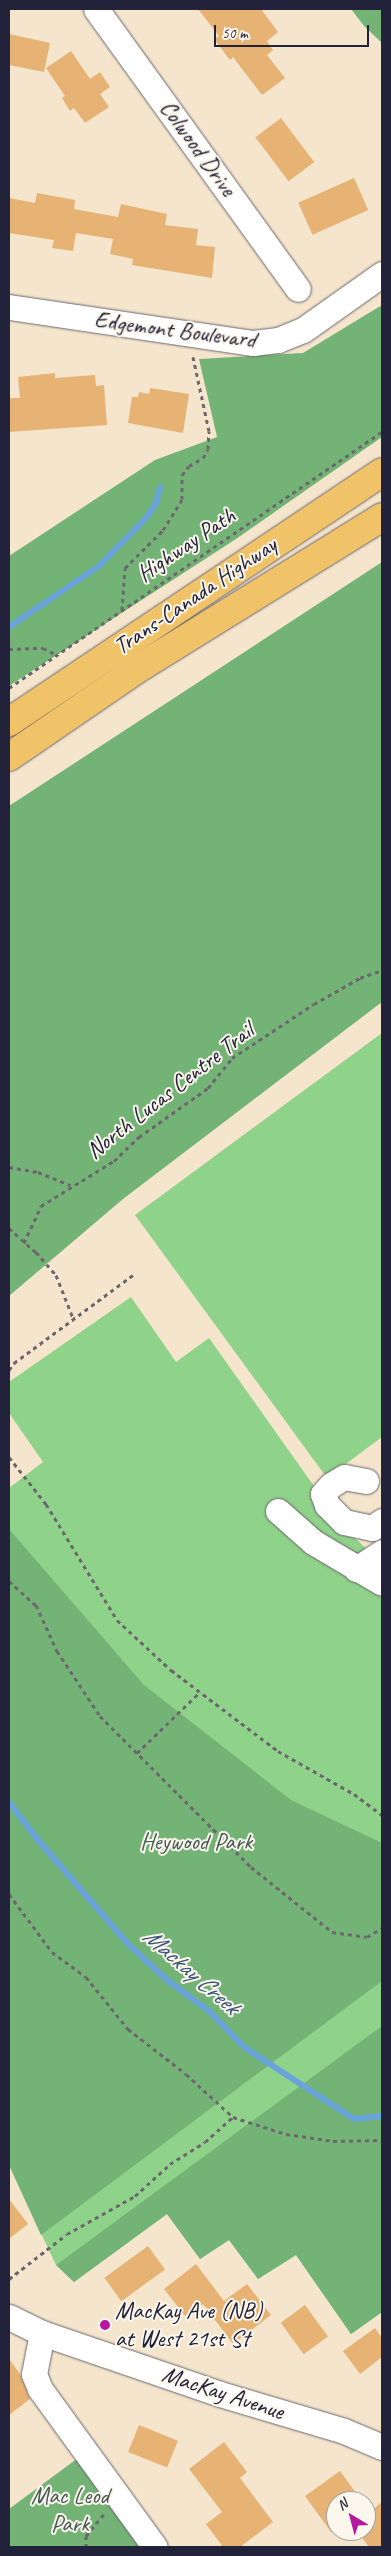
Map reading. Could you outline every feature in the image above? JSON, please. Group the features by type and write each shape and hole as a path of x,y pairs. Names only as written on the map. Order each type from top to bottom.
{"highway":[{"name":"Trans-Canada Highway","path":"9,722 382,472"},
{"name":"Trans-Canada Highway","path":"9,757 142,666 382,517"}],"street":[{"name":"Colwood Drive","path":"96,9 298,288"},
{"name":"Edgemont Boulevard","path":"9,307 239,343 278,340 303,330 382,274"},
{"path":"366,1481 344,1477 331,1485 323,1494 327,1506 344,1522 372,1528 382,1521"},
{"path":"278,1511 313,1542 382,1583"},
{"path":"356,1569 382,1552"},
{"name":"MacKay Avenue","path":"9,2317 42,2333 220,2394 344,2431 382,2446"},
{"path":"42,2333 34,2374 40,2389 155,2547"}],"path":[{"path":"122,610 125,568 163,530 182,500 182,475 189,466 203,458 208,449 209,431 194,372 192,336"},
{"name":"Highway Path","path":"9,688 382,432"},
{"path":"9,649 43,648 57,655"},
{"name":"North Lucas Centre Trail","path":"24,1243 41,1206 71,1185 114,1161 139,1137 208,1088 232,1058 314,1004 360,978 382,970"},
{"path":"9,1167 38,1172 71,1185"},
{"path":"9,1228 36,1252 56,1275 73,1318"},
{"path":"9,1370 14,1363 133,1275"},
{"path":"9,1457 46,1504 117,1620 171,1670 278,1751 354,1794 382,1815"},
{"path":"9,1581 36,1604 57,1652 100,1716 251,1867 332,1932 367,1936 382,1928"},
{"path":"137,1753 200,1692"},
{"path":"9,1894 52,1952 86,1977 128,2029 186,2074 233,2117 286,2134 333,2141 382,2140"},
{"path":"9,2279 67,2234 135,2196 170,2164 205,2142 233,2117"},
{"path":"86,2547 86,2536 92,2526 120,2498"}],"green space":[{"path":"351,9 382,9 382,43 364,26"},
{"path":"382,305 382,437 236,539 9,686 9,556 155,460 217,437 199,359 303,353"},
{"path":"382,562 382,1002 123,1199 9,1296 9,806"},
{"path":"382,1033 382,1437 327,1478 135,1215"},
{"name":"Heywood Park","path":"131,1297 176,1362 209,1338 343,1527 382,1563 382,2312 351,2334 296,2255 258,2279 229,2240 200,2259 167,2214 74,2282 56,2265 9,2165 9,1488 43,1462 9,1413 9,1382"},
{"path":"9,1529 144,1685 291,1800 382,1843 382,1981 41,2235 9,2165"},
{"path":"382,2026 382,2312 351,2334 296,2255 258,2279 229,2240 200,2259 167,2214 74,2282 56,2265"},
{"name":"Mac Leod Park","path":"78,2458 142,2547 9,2547 9,2509"}],"building":[{"path":"198,9 261,9 278,32 267,41 273,50 267,55 285,78 262,95 233,57 230,60 214,39 219,36"},
{"path":"9,34 50,43 44,72 9,65"},
{"path":"71,51 90,79 100,72 110,87 100,94 109,107 85,123 74,108 70,111 62,98 65,96 46,68"},
{"path":"281,118 314,162 289,181 255,137"},
{"path":"354,178 368,210 313,235 298,203"},
{"path":"37,193 75,200 74,209 118,217 121,204 167,214 165,225 198,229 196,245 215,247 212,278 132,265 133,259 110,254 113,239 76,233 73,251 52,248 54,240 9,233 9,198 35,203"},
{"path":"55,373 55,378 95,375 96,386 104,385 107,425 9,432 9,398 20,398 18,377"},
{"path":"150,388 189,394 183,433 128,423 132,397 138,397 139,392 149,394"},
{"path":"9,2199 28,2224 9,2239"},
{"path":"148,2246 165,2269 121,2301 104,2278"},
{"path":"196,2264 224,2301 247,2284 271,2315 233,2344 203,2304 186,2317 164,2289"},
{"path":"305,2305 328,2337 304,2354 281,2323"},
{"path":"375,2328 382,2338 382,2357 360,2374 343,2351"},
{"path":"9,2359 20,2374 30,2399 9,2415"},
{"path":"139,2425 178,2441 167,2468 128,2452"},
{"path":"224,2442 247,2472 240,2478 273,2522 240,2547 223,2547 206,2524 222,2512 189,2469"},
{"path":"340,2471 355,2491 326,2491 326,2525 305,2496"},
{"path":"382,2502 382,2547 369,2547 364,2541 376,2541 376,2507"}],"waterway":[{"path":"9,627 99,566 146,518 156,503 160,488"},
{"name":"Mackay Creek","path":"9,1802 38,1840 128,1944 167,1980 209,2011 244,2047 354,2119 382,2116"}],"place":[{"name":"MacKay Ave (NB) at West 21st St","path":"105,2325"}]}
